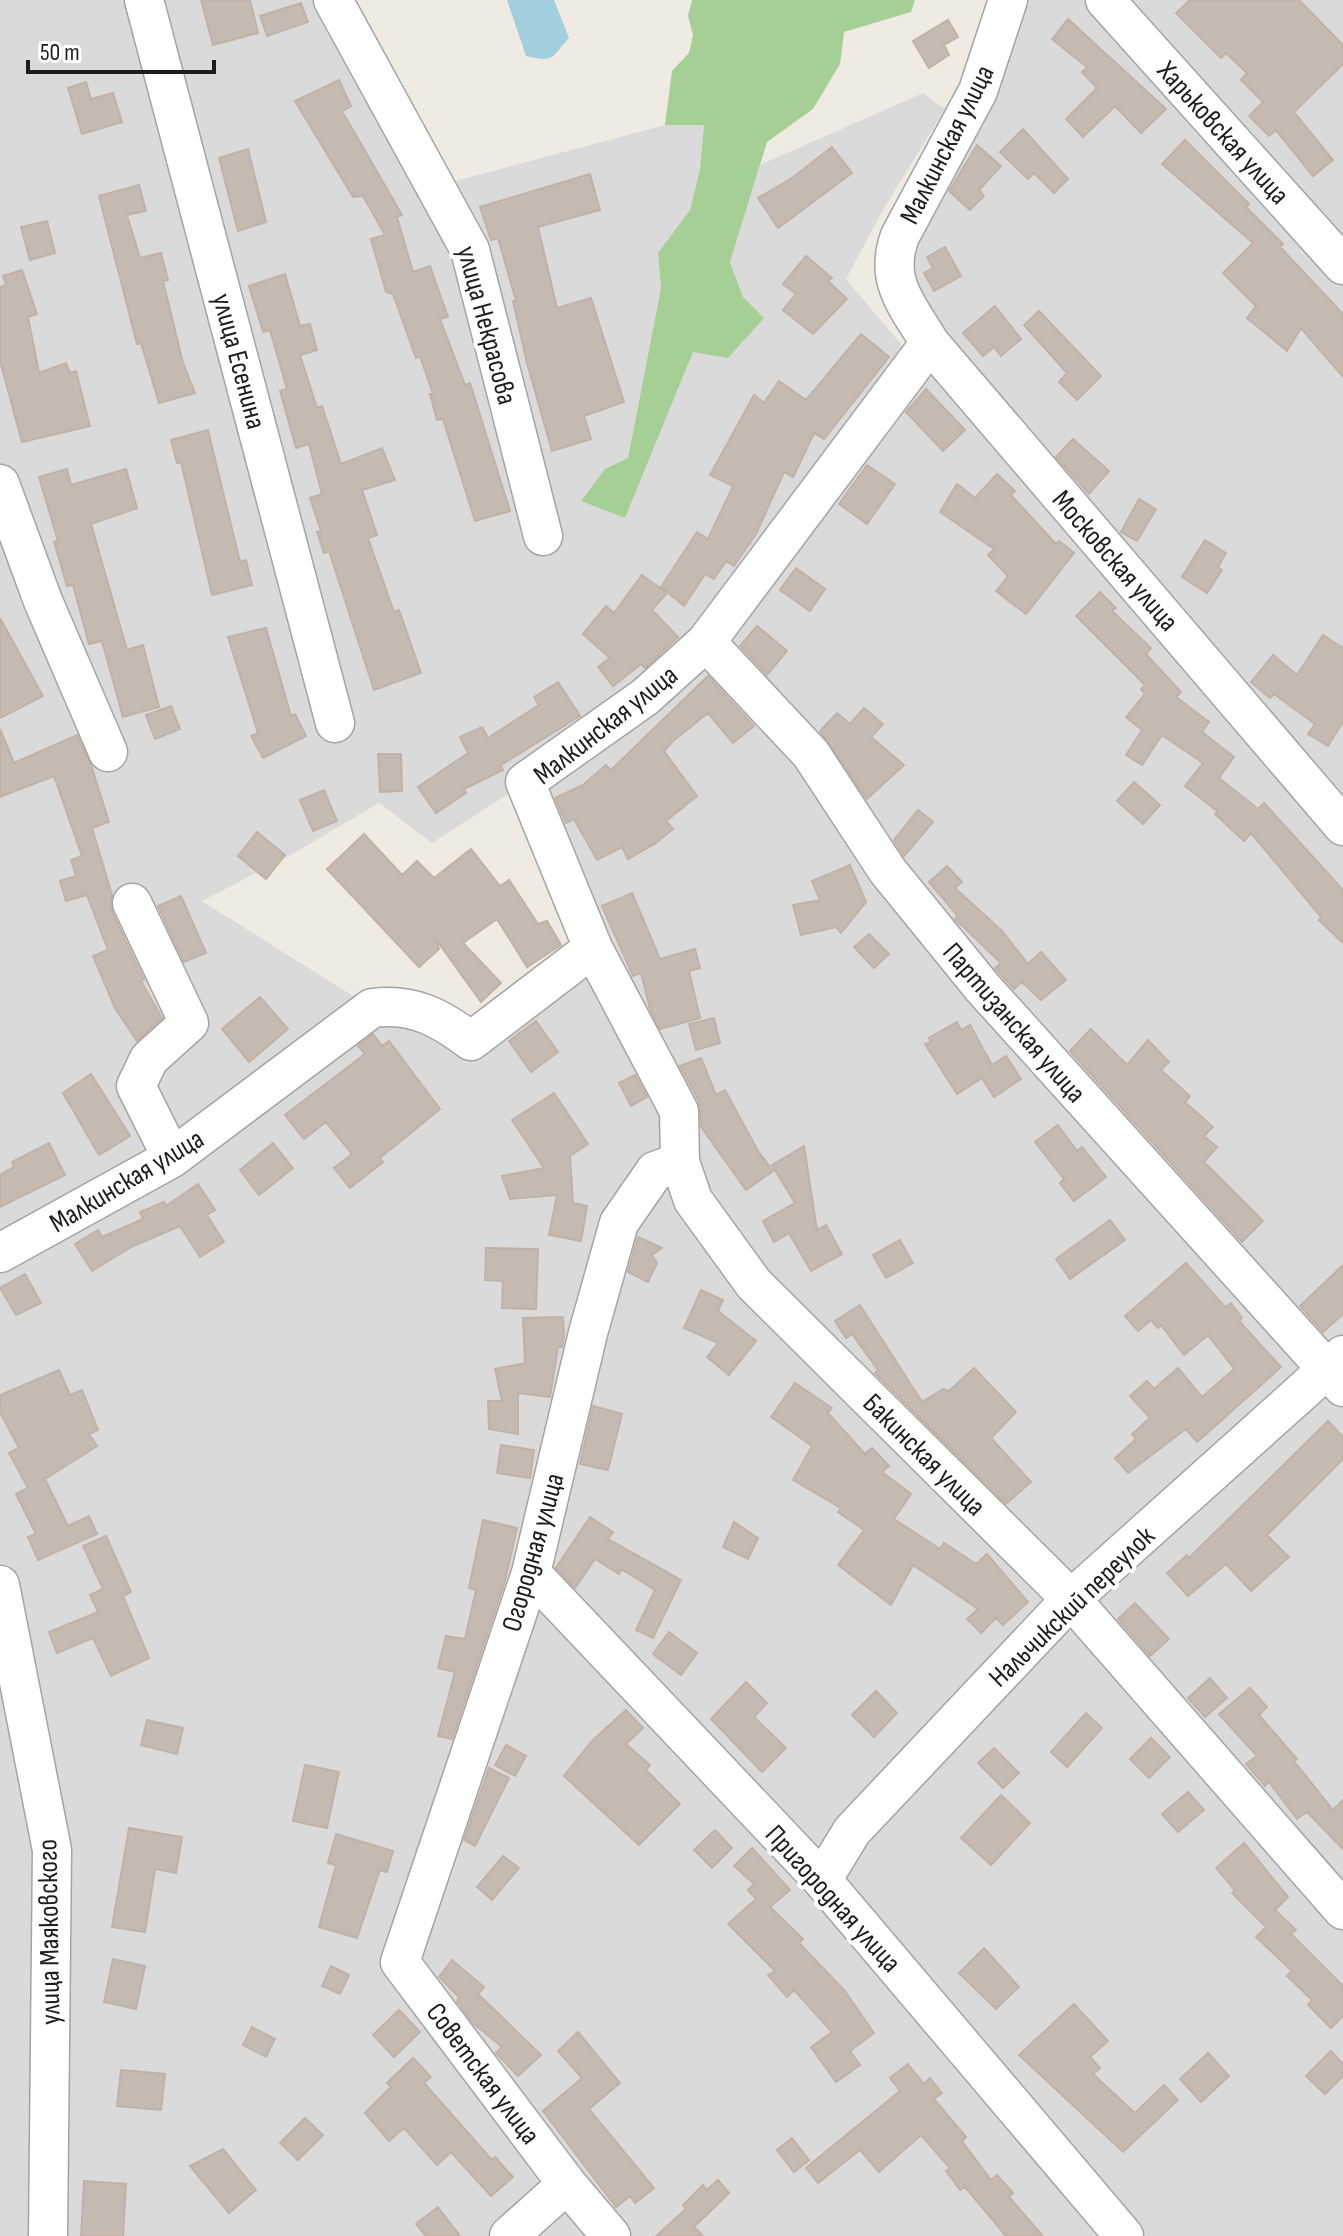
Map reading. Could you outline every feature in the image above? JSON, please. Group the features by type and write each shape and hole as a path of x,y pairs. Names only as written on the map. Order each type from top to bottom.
{"street":[{"name":"улица Есенина","path":"144,0 335,723"},
{"name":"улица Некрасова","path":"333,0 470,250 543,536"},
{"name":"Малкинская улица","path":"897,288 891,259 900,236 978,91 1008,0"},
{"name":"Харьковская улица","path":"1105,0 1343,265"},
{"name":"Московская улица","path":"897,288 930,343 1343,826"},
{"name":"Малкинская улица","path":"0,1253 172,1158 372,1008 400,1004 446,1022 471,1041 593,948 525,782 645,697 706,642 930,343"},
{"path":"0,484 43,601 108,752"},
{"name":"Партизанская улица","path":"706,642 811,754 887,870 982,987 1338,1370"},
{"path":"132,903 189,1023 149,1059 136,1086 172,1158"},
{"name":"Бакинская улица","path":"593,948 679,1111 680,1162 693,1200 754,1284 1071,1599 1343,1910"},
{"name":"Огородная улица","path":"400,1962 531,1573 588,1333 619,1223 655,1171 680,1162"},
{"name":"Нальчикский переулок","path":"822,1880 852,1831 1071,1599 1338,1370"},
{"name":"Пригородная улица","path":"531,1573 822,1880 1124,2236"},
{"name":"улица Маяковского","path":"0,1585 52,1850 48,2236"},
{"name":"Советская улица","path":"400,1962 567,2184 611,2236"},
{"path":"509,2236 567,2184"}],"shaded area":[{"path":"0,0 333,0 437,186 665,125 704,124 700,169 690,210 658,253 661,288 628,458 605,469 625,518 693,351 743,297 730,262 760,165 923,93 945,109 883,210 846,279 916,362 897,288 1008,0 1343,0 1343,2236 0,2236","holes":["525,783 593,948 471,1041 372,1008 202,901 289,856 379,803 432,843"]}],"green space":[{"path":"692,0 915,0 911,12 844,32 840,64 813,109 767,142 730,262 743,297 764,318 728,358 693,352 625,518 581,501 605,469 628,458 661,288 658,253 690,210 700,169 704,125 665,125 672,71 689,53 693,35 688,16"}],"water":[{"path":"507,0 554,0 569,38 552,57 526,56"}],"building":[{"path":"201,0 250,0 258,33 213,45"},
{"path":"1190,0 1299,0 1343,45 1343,64 1294,112 1333,160 1313,176 1276,130 1269,136 1249,116 1263,102 1241,80 1247,73 1226,53 1221,58 1176,13"},
{"path":"301,3 308,22 267,36 260,16"},
{"path":"1068,19 1166,109 1141,133 1115,106 1083,137 1066,119 1097,88 1082,72 1087,67 1052,39"},
{"path":"948,20 958,37 944,45 949,55 929,68 913,41"},
{"path":"339,80 351,106 342,111 402,215 397,217 413,272 430,266 448,317 440,319 465,385 470,383 510,511 475,521 443,419 437,420 430,394 433,394 420,356 416,358 393,294 386,292 371,239 385,235 363,196 353,197 295,101"},
{"path":"86,82 91,99 113,93 122,122 82,134 68,88"},
{"path":"1023,129 1068,179 1054,193 1034,173 1028,179 1000,152"},
{"path":"1185,140 1249,204 1246,207 1283,244 1280,247 1343,314 1343,377 1301,328 1287,351 1247,318 1256,306 1223,273 1253,243 1162,164"},
{"path":"977,145 1001,166 979,190 984,196 970,210 949,191"},
{"path":"832,147 852,173 778,228 758,198 792,178"},
{"path":"248,149 266,222 238,231 219,158"},
{"path":"590,174 600,210 538,227 557,308 591,298 624,402 584,416 591,439 552,451 527,363 513,301 516,301 498,238 491,240 480,207"},
{"path":"139,185 146,211 127,215 140,258 161,253 168,280 163,281 183,363 195,393 159,403 141,343 137,344 99,196"},
{"path":"47,221 55,253 30,260 21,227"},
{"path":"945,247 961,276 934,291 924,273 933,268 927,257"},
{"path":"806,256 832,278 828,281 847,299 813,334 783,310 796,294 783,284"},
{"path":"22,270 37,314 28,317 39,373 66,363 70,373 76,371 90,426 22,442 0,361 0,287 6,285 3,276"},
{"path":"285,274 300,326 310,324 317,350 300,355 317,408 322,406 341,464 382,448 395,480 362,490 377,535 368,538 394,612 399,610 421,673 374,690 329,551 324,553 317,532 321,531 310,498 322,494 309,444 296,448 280,391 287,389 270,330 263,332 249,286"},
{"path":"995,306 1021,339 1001,356 994,347 983,356 963,333"},
{"path":"1039,311 1101,376 1077,400 1059,382 1067,373 1024,325"},
{"path":"861,334 889,357 824,439 814,433 793,477 784,472 756,534 734,566 726,561 714,579 705,574 684,606 661,587 697,532 708,539 733,486 710,475 754,395 764,403 779,381 806,400"},
{"path":"926,389 965,430 943,451 906,412"},
{"path":"208,430 240,562 246,560 252,585 212,595 181,462 177,463 171,440"},
{"path":"1073,439 1109,471 1089,494 1056,457"},
{"path":"867,465 895,484 867,524 839,504"},
{"path":"67,469 71,485 126,469 137,508 91,524 127,650 143,645 159,707 123,717 102,641 89,644 73,585 67,586 54,542 58,541 39,477"},
{"path":"997,474 1015,491 1011,495 1056,544 1059,541 1074,553 1026,614 996,591 1008,576 988,555 994,549 940,512 957,484 975,498"},
{"path":"1139,499 1156,509 1137,541 1121,532"},
{"path":"1205,540 1226,553 1218,567 1222,570 1207,593 1182,577"},
{"path":"796,568 825,589 810,611 780,590"},
{"path":"642,575 667,593 652,610 678,637 645,668 641,664 613,686 598,667 610,658 583,634 606,606 614,613"},
{"path":"1100,592 1116,608 1112,611 1151,648 1146,654 1181,692 1176,697 1209,722 1202,732 1234,757 1219,778 1258,809 1264,803 1343,890 1343,943 1319,920 1321,917 1251,833 1244,841 1215,814 1217,811 1185,786 1203,763 1162,735 1142,765 1126,755 1142,730 1126,717 1145,694 1141,689 1145,685 1076,616"},
{"path":"0,618 43,696 0,718"},
{"path":"757,626 787,651 767,675 740,646"},
{"path":"266,628 291,716 295,714 306,736 263,758 251,736 258,733 228,637"},
{"path":"1323,635 1343,648 1343,722 1328,746 1308,734 1315,724 1274,694 1270,698 1251,682 1273,655 1297,675"},
{"path":"708,676 754,726 733,743 708,713 673,741 664,751 697,796 666,821 673,829 656,843 628,859 622,847 597,860 574,819 566,823 555,798 583,785 606,765 611,770"},
{"path":"558,682 580,716 501,765 503,770 464,789 466,793 436,813 418,787 468,753 460,737 482,727 488,738 539,705 534,697"},
{"path":"171,706 180,729 155,739 146,715"},
{"path":"864,708 883,724 871,737 904,765 867,799 820,731 837,713 850,724"},
{"path":"0,729 14,763 77,735 91,765 109,822 92,828 112,895 112,912 144,980 141,981 162,1018 137,1041 115,1008 93,956 108,950 87,895 66,901 60,881 76,876 71,860 82,856 54,776 0,797"},
{"path":"378,754 401,754 402,791 380,792"},
{"path":"1134,782 1160,805 1143,824 1117,801"},
{"path":"324,790 337,821 313,831 300,800"},
{"path":"918,810 933,822 904,856 894,840"},
{"path":"257,832 285,855 266,879 238,856"},
{"path":"364,834 402,875 417,861 434,878 471,849 500,886 509,880 538,924 547,921 561,945 527,967 497,919 463,943 501,983 481,1002 435,938 439,949 419,967 327,869"},
{"path":"850,865 866,902 841,933 836,927 801,935 793,905 820,900 812,881"},
{"path":"947,866 962,882 955,888 1002,931 1028,964 1041,952 1066,980 1041,1000 1022,982 1014,989 995,968 1001,963 955,919 958,916 929,882"},
{"path":"632,893 660,959 695,949 700,968 689,971 700,1018 660,1029 650,1009 641,973 633,976 602,906"},
{"path":"181,896 206,953 184,962 158,906"},
{"path":"869,934 889,954 874,968 854,947"},
{"path":"260,997 288,1029 249,1062 222,1029"},
{"path":"714,1018 720,1043 696,1050 689,1024"},
{"path":"536,1021 558,1052 531,1072 509,1041"},
{"path":"957,1022 961,1030 970,1025 992,1065 1006,1056 1021,1079 994,1097 982,1078 957,1094 925,1044 931,1042 929,1038"},
{"path":"1091,1029 1127,1065 1148,1040 1169,1062 1161,1070 1190,1096 1185,1102 1213,1127 1204,1136 1217,1147 1204,1162 1263,1221 1242,1242 1070,1051"},
{"path":"373,1034 382,1046 389,1041 440,1109 380,1158 383,1162 350,1188 334,1168 352,1154 326,1122 304,1139 285,1115 365,1054 358,1046"},
{"path":"701,1058 716,1095 725,1090 758,1151 773,1171 746,1190 701,1127 699,1101 680,1066"},
{"path":"91,1074 130,1136 99,1155 63,1093"},
{"path":"635,1075 647,1097 631,1106 619,1083"},
{"path":"554,1093 588,1144 570,1156 573,1203 587,1206 581,1241 549,1235 557,1195 510,1199 502,1176 544,1168 512,1120"},
{"path":"1058,1125 1077,1151 1082,1147 1106,1177 1074,1201 1060,1183 1064,1179 1035,1142"},
{"path":"49,1143 65,1175 0,1207 0,1175 14,1167 12,1162"},
{"path":"273,1143 293,1168 259,1195 240,1170"},
{"path":"804,1146 817,1230 826,1225 842,1254 811,1271 789,1233 774,1242 763,1221 795,1203 772,1165"},
{"path":"198,1184 215,1210 207,1215 224,1242 200,1257 180,1226 131,1247 92,1271 75,1244 98,1230 102,1237 143,1219 140,1212 164,1202 166,1206"},
{"path":"1110,1220 1125,1240 1070,1279 1056,1259"},
{"path":"638,1237 662,1248 652,1255 657,1263 648,1282 628,1272"},
{"path":"900,1240 913,1263 886,1278 873,1255"},
{"path":"486,1248 538,1249 536,1309 502,1308 503,1281 485,1280"},
{"path":"1186,1263 1225,1307 1231,1303 1242,1318 1239,1321 1281,1367 1197,1442 1186,1429 1128,1473 1115,1458 1136,1439 1132,1434 1150,1418 1130,1396 1147,1381 1154,1389 1178,1368 1202,1397 1234,1369 1208,1335 1184,1355 1161,1325 1158,1328 1151,1320 1138,1331 1125,1316"},
{"path":"1343,1265 1343,1314 1323,1332 1300,1306"},
{"path":"25,1274 41,1303 16,1315 0,1288"},
{"path":"701,1290 723,1300 718,1311 756,1341 729,1375 707,1357 718,1343 684,1328"},
{"path":"860,1305 922,1402 943,1389 949,1391 974,1368 1016,1412 991,1438 1031,1482 1006,1504 875,1373 878,1370 852,1334 846,1338 835,1321"},
{"path":"563,1317 564,1337 562,1347 558,1347 550,1397 518,1393 518,1434 489,1429 488,1401 502,1401 495,1369 525,1363 523,1318"},
{"path":"59,1370 70,1395 82,1390 98,1430 89,1434 97,1446 45,1479 68,1526 89,1516 97,1534 38,1560 28,1537 36,1534 16,1494 28,1488 9,1453 19,1448 0,1412 0,1395"},
{"path":"795,1383 832,1408 828,1413 865,1454 872,1448 889,1466 882,1472 911,1494 894,1519 940,1549 944,1543 976,1564 987,1554 1028,1602 1003,1625 996,1618 981,1633 967,1619 978,1609 913,1565 891,1605 838,1565 864,1530 838,1512 841,1508 793,1480 812,1446 771,1417"},
{"path":"593,1406 622,1414 608,1470 580,1464"},
{"path":"1328,1421 1343,1437 1343,1459 1267,1535 1289,1557 1251,1591 1226,1564 1188,1596 1167,1573 1187,1555 1189,1558"},
{"path":"501,1445 534,1450 530,1478 497,1473"},
{"path":"590,1517 613,1532 608,1539 681,1580 653,1638 636,1630 655,1590 621,1569 619,1574 595,1559 575,1588 556,1568"},
{"path":"483,1520 517,1528 505,1581 452,1739 438,1736 455,1672 438,1668 446,1636 465,1639 476,1590 469,1588"},
{"path":"734,1522 758,1538 748,1559 723,1547"},
{"path":"106,1536 131,1592 123,1596 149,1658 111,1676 93,1638 57,1653 49,1632 98,1612 90,1595 103,1589 83,1546"},
{"path":"1135,1603 1169,1639 1150,1656 1118,1619"},
{"path":"669,1632 697,1653 681,1675 653,1654"},
{"path":"1210,1678 1227,1698 1205,1717 1188,1698"},
{"path":"746,1682 767,1703 754,1717 786,1748 762,1772 711,1719"},
{"path":"1250,1688 1267,1707 1259,1715 1297,1759 1294,1761 1333,1810 1343,1800 1343,1849 1307,1812 1297,1819 1269,1782 1265,1786 1246,1764 1257,1756 1219,1714"},
{"path":"876,1691 897,1713 874,1737 852,1715"},
{"path":"626,1710 643,1728 626,1744 650,1765 646,1770 680,1804 639,1845 564,1776 592,1741"},
{"path":"1086,1713 1102,1728 1067,1767 1051,1752"},
{"path":"147,1720 183,1728 177,1754 141,1745"},
{"path":"1151,1738 1170,1757 1149,1778 1130,1759"},
{"path":"506,1745 526,1756 515,1776 495,1765"},
{"path":"994,1748 1019,1773 1003,1788 978,1763"},
{"path":"305,1765 339,1772 327,1828 293,1821"},
{"path":"489,1768 509,1778 475,1846 464,1840"},
{"path":"1188,1792 1204,1810 1178,1832 1162,1814"},
{"path":"1001,1795 1030,1823 991,1865 961,1838"},
{"path":"129,1828 182,1837 176,1873 155,1869 145,1932 112,1927"},
{"path":"715,1830 732,1848 712,1868 694,1850"},
{"path":"336,1834 393,1851 387,1872 380,1870 357,1938 319,1927 336,1865 328,1863"},
{"path":"1244,1843 1288,1897 1275,1910 1296,1930 1291,1934 1343,1986 1343,2016 1331,2028 1308,2005 1312,2000 1287,1976 1292,1971 1256,1937 1266,1927 1232,1893 1235,1890 1216,1868"},
{"path":"752,1848 790,1890 770,1907 803,1939 799,1943 844,1990 874,2033 850,2051 860,2065 836,2082 811,2047 832,2032 794,1990 787,1997 768,1975 775,1971 728,1924 756,1899 748,1890 754,1884 734,1866"},
{"path":"503,1856 519,1868 492,1900 477,1887"},
{"path":"984,1948 1019,1987 996,2009 959,1973"},
{"path":"113,1959 145,1966 136,2009 104,2002"},
{"path":"452,1960 484,1987 478,1994 541,2055 518,2076 496,2053 502,2047 473,2023 457,2001 459,1997 439,1977"},
{"path":"331,1966 349,1975 340,1994 322,1986"},
{"path":"1074,2004 1108,2041 1090,2057 1100,2068 1093,2074 1135,2113 1164,2085 1178,2100 1123,2152 1019,2055"},
{"path":"399,2010 420,2032 394,2057 373,2035"},
{"path":"252,2027 275,2039 266,2057 243,2045"},
{"path":"578,2032 620,2083 589,2109 654,2188 635,2203 630,2196 616,2207 543,2111 582,2078 558,2051"},
{"path":"1331,2051 1343,2064 1343,2076 1325,2094 1306,2076"},
{"path":"1208,2053 1229,2076 1201,2102 1180,2079"},
{"path":"413,2058 431,2077 424,2083 492,2160 495,2157 513,2177 491,2196 451,2152 437,2165 404,2128 389,2141 365,2113 391,2087 387,2083"},
{"path":"908,2064 924,2084 930,2078 942,2093 934,2099 966,2137 962,2141 991,2180 997,2175 1013,2193 1009,2197 1043,2236 1006,2236 965,2187 960,2190 946,2171 950,2168 921,2135 879,2172 860,2150 818,2183 806,2168 900,2091 890,2078"},
{"path":"121,2070 165,2074 161,2110 117,2106"},
{"path":"305,2118 323,2135 298,2160 280,2143"},
{"path":"792,2138 809,2160 794,2172 777,2150"},
{"path":"223,2149 256,2190 229,2213 190,2166"},
{"path":"718,2180 729,2193 694,2227 703,2236 656,2236 686,2209 683,2205 703,2185 707,2190"},
{"path":"84,2181 126,2184 123,2236 81,2236"},
{"path":"438,2207 460,2236 426,2236 416,2224"}]}
